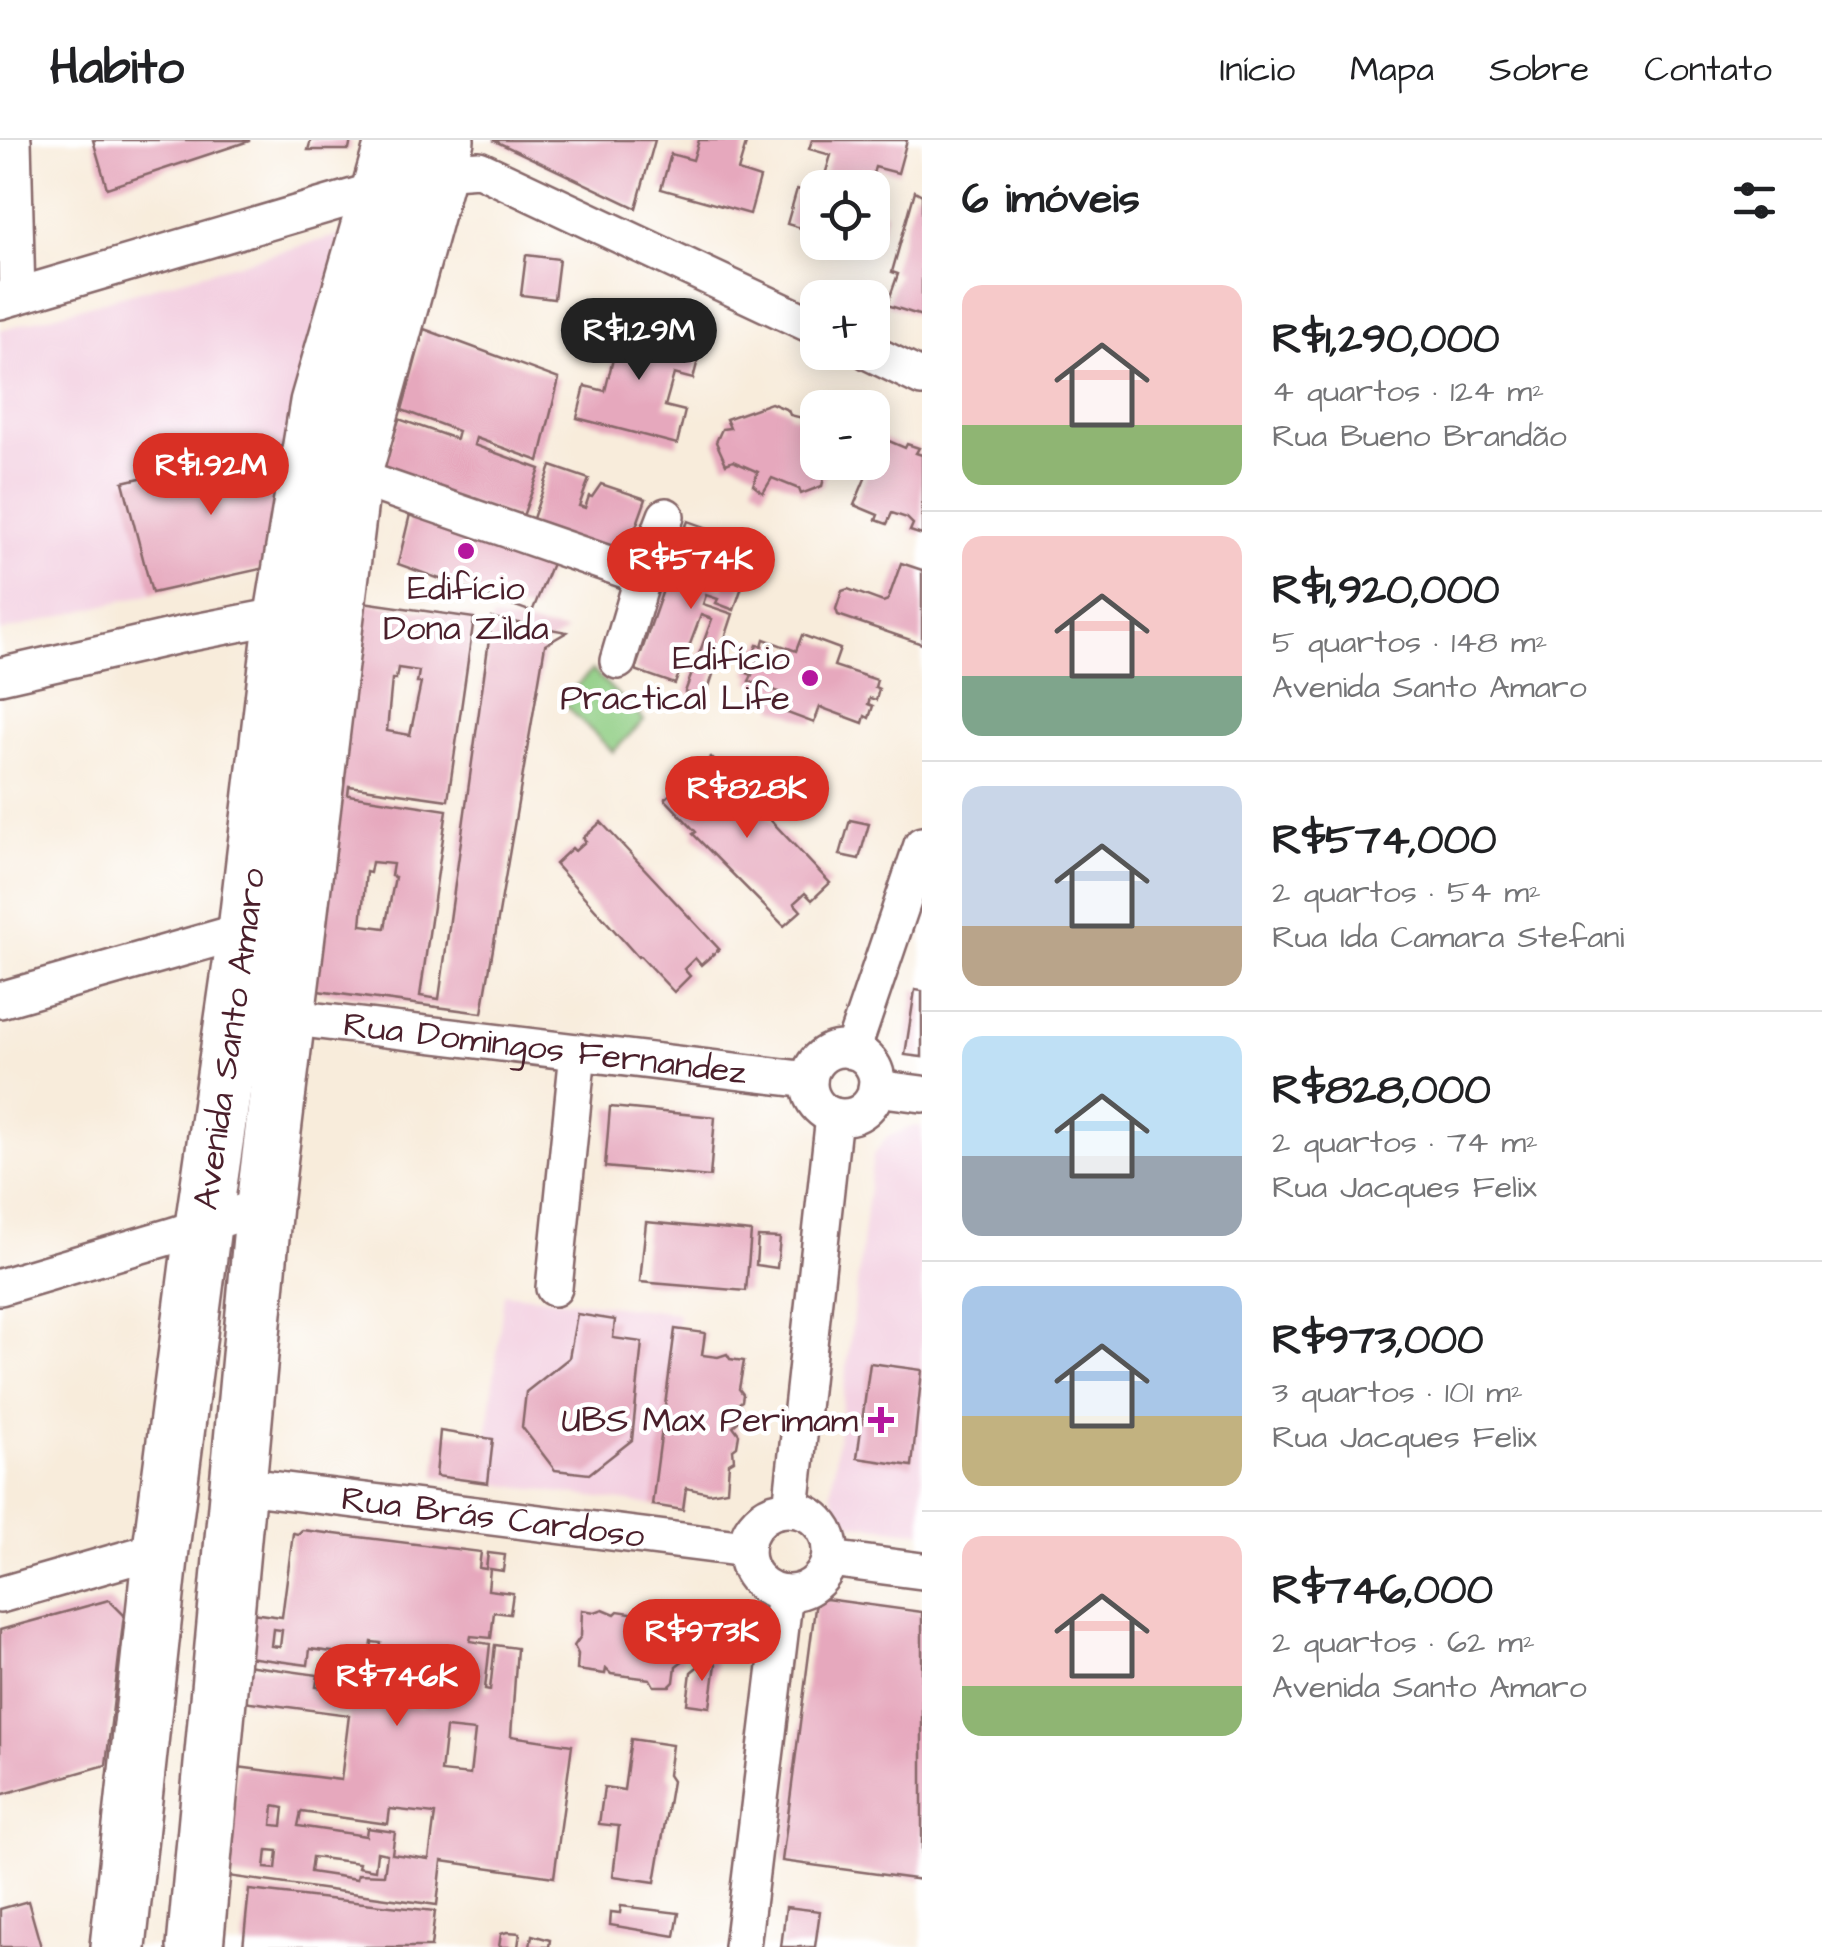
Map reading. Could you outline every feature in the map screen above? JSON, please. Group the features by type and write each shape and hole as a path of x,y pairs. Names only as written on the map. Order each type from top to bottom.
{"main road":[{"name":"Avenida Santo Amaro","path":"194,1947 264,1205 353,476 442,156"},
{"name":"Avenida Santo Amaro","path":"118,1947 161,1549 246,930 284,615 318,404 386,165"}],"street":[{"path":"14,140 8,298 386,165 442,156 800,320"},
{"path":"890,362 922,378"},
{"path":"353,476 643,576"},
{"path":"618,661 666,516"},
{"path":"0,676 284,615"},
{"path":"852,1050 922,845"},
{"path":"0,1000 246,930"},
{"name":"Rua Domingos Fernandez","path":"285,1017 809,1080"},
{"path":"842,1049 852,1050 868,1061 876,1088 873,1098 857,1114 834,1116 812,1098 809,1080 816,1062 824,1056 842,1049"},
{"path":"554,1288 578,1052"},
{"path":"876,1088 922,1094"},
{"path":"791,1509 834,1116"},
{"path":"0,1287 264,1205"},
{"name":"Rua Brás Cardoso","path":"238,1485 746,1549"},
{"path":"791,1509 805,1512 826,1532 830,1559 818,1580 808,1588 785,1593 761,1583 748,1562 746,1549 756,1524 766,1516 791,1509"},
{"path":"0,1596 161,1549"},
{"path":"830,1559 922,1570"},
{"path":"742,1947 785,1593"}],"shaded area":[{"path":"340,235 292,443 124,482 152,593 0,632 0,330"},
{"path":"914,1126 922,1127 922,1532 852,1524 838,1511 831,1493 873,1156 887,1137"},
{"path":"504,1293 678,1313 652,1505 488,1483 493,1439 487,1438"}],"green space":[{"path":"592,670 644,720 613,752 561,701"}],"building":[{"path":"93,140 249,140 249,141 107,188"},
{"path":"311,140 351,140 349,150 308,150"},
{"path":"493,140 655,140 636,208"},
{"path":"699,140 747,140 738,171 760,178 750,214 661,189 671,154 693,160"},
{"path":"812,140 907,140 898,173 875,167 826,170 831,155 809,149"},
{"path":"797,189 800,190 800,228 787,224"},
{"path":"915,191 922,195 922,316 890,306 898,274 892,272"},
{"path":"526,255 559,259 554,299 521,295"},
{"path":"601,322 701,348 693,379 674,374 665,406 685,411 677,444 577,418 585,386 605,391 613,359 593,354"},
{"path":"424,329 559,379 539,461 476,438 474,445 540,469 522,519 380,477 399,419 456,439 458,431 402,410"},
{"path":"771,403 800,417 800,480 824,480 822,486 801,494 799,489 772,478 763,493 753,485 758,472 733,461 726,464 716,442 722,429 730,428 726,419"},
{"path":"890,441 905,448 907,444 919,448 916,453 922,455 922,535 910,531 913,524 907,518 892,513 887,524 876,520 878,515 854,505 864,480 890,480"},
{"path":"292,443 278,565 152,593 123,482"},
{"path":"551,466 589,479 579,506 585,508 589,496 601,484 646,499 623,563 529,530"},
{"name":"Edifício Dona Zilda","path":"412,506 553,561 532,612 398,564"},
{"path":"688,521 730,536 721,559 715,556 712,563 716,565 710,584 723,589 729,575 734,577 736,571 746,575 734,610 706,595 703,604 733,614 705,699 685,692 712,619 701,615 675,684 635,670 677,550 683,552 685,545 679,543"},
{"path":"741,535 757,541 748,568 739,565 743,553 736,550"},
{"path":"901,563 922,570 922,644 838,615 836,609 842,591 848,589 883,602 888,600"},
{"path":"363,602 474,618 448,800 349,786 348,795 447,810 420,996 439,999 492,618 567,632 545,645 482,1013 318,991 312,975","holes":["398,668 419,671 417,683 421,683 410,735 387,731 392,679 396,679","372,862 393,864 391,876 395,877 385,928 361,925 366,872 370,873"]},
{"name":"Edifício Practical Life","path":"802,635 840,649 834,666 877,680 876,700 870,698 868,704 873,706 863,723 820,707 814,723 774,708 779,692 749,681 751,661 757,663 758,658 753,656 757,645 762,646 764,639 796,651"},
{"path":"711,757 830,883 812,900 805,893 794,903 801,911 784,926 693,834 696,832 665,799 683,782 686,786 697,776 693,773"},
{"path":"850,820 869,824 859,859 840,855"},
{"path":"601,822 719,949 701,965 695,958 684,969 690,976 674,992 555,864 586,841 583,838"},
{"path":"915,990 922,991 922,1057 905,1055"},
{"path":"610,1107 715,1117 710,1177 605,1167"},
{"path":"646,1222 751,1232 746,1291 640,1282"},
{"path":"758,1237 780,1238 777,1268 756,1265"},
{"path":"577,1314 615,1320 613,1338 642,1342 632,1440 589,1474 555,1470 522,1427 526,1392 569,1358"},
{"path":"675,1329 705,1333 702,1355 727,1354 730,1359 744,1361 739,1389 743,1394 738,1404 742,1408 740,1420 733,1426 739,1434 733,1449 734,1460 729,1463 727,1490 709,1493 686,1488 683,1510 652,1505"},
{"path":"870,1363 922,1370 912,1466 857,1458"},
{"path":"440,1431 493,1439 488,1483 436,1476"},
{"path":"302,1530 481,1552 479,1568 486,1569 488,1553 505,1555 503,1571 490,1569 488,1590 513,1593 510,1614 494,1612 491,1638 471,1636 470,1641 490,1644 485,1689 490,1690 495,1645 517,1648 511,1736 572,1745 554,1877 442,1861 437,1905 228,1876 237,1767 341,1780 349,1715 243,1701 246,1665 318,1675 316,1687 396,1698 403,1704 422,1707 425,1680 338,1669 340,1653 310,1649 308,1665 247,1657 251,1613 282,1617 293,1533","holes":["273,1629 282,1630 280,1647 271,1646","372,1642 381,1643 378,1660 370,1658","446,1728 475,1731 470,1775 441,1772","274,1806 284,1808 282,1826 272,1825","390,1809 435,1814 429,1859 392,1854 395,1832 367,1828 366,1836 298,1826 301,1812 388,1824","267,1850 278,1851 276,1869 265,1868","377,1852 387,1854 384,1875 358,1874 357,1879 310,1872 312,1857 359,1863 358,1867 375,1870"]},
{"path":"826,1599 922,1612 922,1880 782,1861 815,1608"},
{"path":"109,1600 124,1615 106,1765 0,1795 0,1630"},
{"path":"603,1609 615,1614 618,1611 656,1617 659,1621 665,1616 686,1621 687,1631 680,1637 678,1650 684,1660 676,1666 670,1686 654,1686 650,1679 611,1674 606,1669 605,1674 577,1670 574,1646 581,1636 582,1610"},
{"path":"711,1656 716,1664 710,1707 687,1704 691,1672"},
{"path":"631,1739 672,1745 668,1775 672,1781 655,1882 613,1876 619,1826 599,1824 604,1787 624,1790"},
{"path":"249,1890 435,1911 431,1947 243,1947"},
{"path":"28,1901 41,1947 0,1947 0,1909"},
{"path":"621,1906 679,1913 675,1936 610,1925 611,1912 620,1913"},
{"path":"786,1907 820,1911 815,1947 781,1947"},
{"path":"520,1933 518,1947 499,1947 501,1934"},
{"path":"532,1935 550,1940 549,1947 530,1947"}],"place":[{"name":"Edifício Dona Zilda","path":"466,551"},
{"name":"Edifício Practical Life","path":"810,678"},
{"name":"UBS Max Perimam","path":"881,1420"}]}
